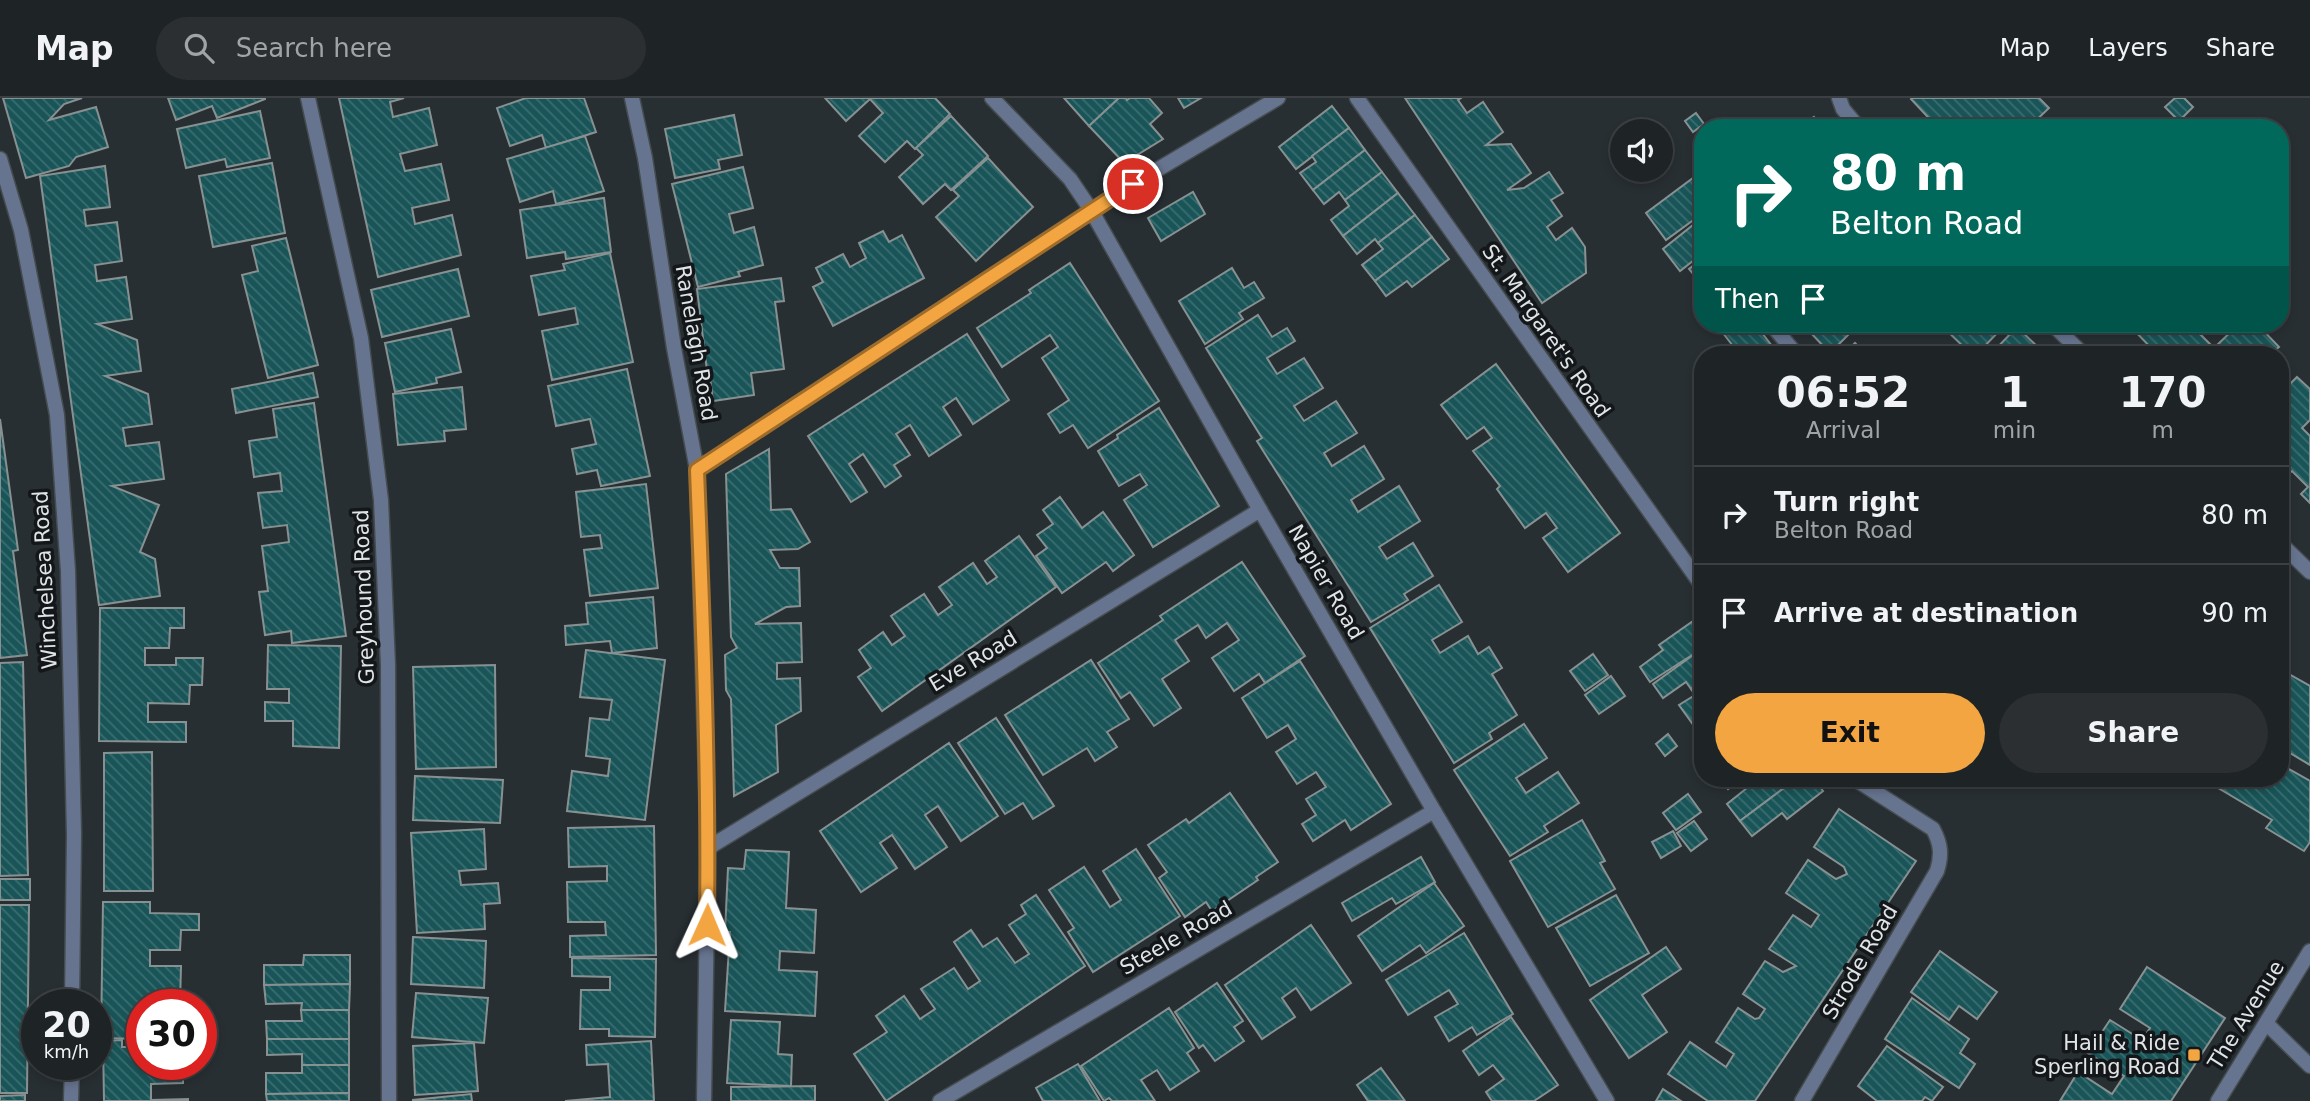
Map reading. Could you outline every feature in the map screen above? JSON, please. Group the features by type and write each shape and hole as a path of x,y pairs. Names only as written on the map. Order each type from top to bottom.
{"street":[{"name":"Greyhound Road","path":"308,98 361,338 381,500 388,665 389,1101"},
{"name":"Ranelagh Road","path":"632,98 645,158 674,348 697,470 708,848 704,1101"},
{"name":"Napier Road","path":"992,98 1070,178 1091,210 1260,510 1600,1099"},
{"path":"697,470 1091,210 1278,98"},
{"name":"St. Margaret's Road","path":"1357,98 1694,574"},
{"path":"1839,98 1851,119"},
{"name":"Winchelsea Road","path":"0,159 21,230 57,415 68,571 74,834 72,989"},
{"path":"2061,333 2075,346"},
{"name":"Eve Road","path":"708,848 1260,510"},
{"path":"2289,552 2310,572"},
{"name":"Strode Road","path":"1802,1101 1937,872 1942,856 1940,841 1933,829 1867,787"},
{"name":"Steele Road","path":"940,1101 1434,811"},
{"name":"The Avenue","path":"2218,1101 2310,951"},
{"path":"2267,1024 2310,1066"},
{"path":"71,1101 72,1080"}],"building":[{"path":"3,98 82,98 64,104 49,120 96,107 108,147 76,157 69,166 26,178"},
{"path":"168,98 265,99 217,118 212,106 176,120"},
{"path":"339,98 404,98 390,102 393,117 429,108 437,145 400,154 405,171 441,164 449,200 412,208 415,224 452,215 461,255 378,277"},
{"path":"526,98 584,98 596,132 546,148 542,135 510,146 497,108"},
{"path":"825,98 935,98 950,114 915,149 907,141 885,162 859,136 883,113 870,99 846,121"},
{"path":"1064,98 1119,98 1089,126"},
{"path":"1119,98 1149,98 1162,113 1150,124 1163,139 1124,163 1089,126"},
{"path":"1178,98 1201,98 1184,108"},
{"path":"1405,98 1461,98 1458,100 1467,113 1483,102 1503,132 1486,145 1511,144 1531,173 1507,190 1524,188 1549,172 1563,193 1551,200 1562,216 1547,227 1556,240 1572,228 1585,247 1586,273 1542,303"},
{"path":"2039,98 2049,108 2037,119 1930,119 1911,99"},
{"path":"2175,98 2184,98 2193,107 2181,119 2177,119 2165,107"},
{"path":"1332,106 1349,128 1296,169 1279,147"},
{"path":"260,111 270,158 227,167 225,159 186,168 177,129"},
{"path":"1696,113 1700,119 1694,119 1693,132 1685,121"},
{"path":"734,115 742,155 718,160 720,169 675,178 665,129"},
{"path":"951,116 988,156 951,190 945,184 923,204 899,177 923,155 916,148"},
{"path":"1349,128 1365,150 1313,190 1300,173 1316,162 1312,156"},
{"path":"585,136 604,191 556,204 553,191 520,202 507,159"},
{"path":"1365,150 1382,172 1345,200 1339,192 1324,204 1313,190"},
{"path":"988,158 1033,207 976,261 936,217 959,196 953,190"},
{"path":"272,163 285,233 213,247 199,176"},
{"path":"105,166 110,207 84,210 86,226 117,222 122,261 95,265 97,281 126,277 132,319 97,324 137,340 141,371 105,376 148,394 152,424 123,428 126,446 159,442 164,479 112,486 159,505 140,552 155,559 160,596 99,605 40,176"},
{"path":"743,167 753,208 729,214 734,233 754,227 763,265 738,272 740,276 698,287 672,184"},
{"path":"1382,172 1398,193 1343,236 1331,220 1349,206 1345,200"},
{"path":"1693,178 1694,220 1666,240 1646,213"},
{"path":"1193,192 1205,214 1161,241 1148,218"},
{"path":"1398,193 1415,215 1378,243 1375,239 1357,254 1343,236"},
{"path":"604,198 611,252 566,259 565,252 527,258 520,210"},
{"path":"1415,215 1432,237 1375,281 1362,265 1383,249 1378,243"},
{"path":"1694,226 1694,260 1680,271 1663,249"},
{"path":"883,231 889,242 902,235 924,278 833,326 813,287 823,282 816,268 843,254 850,267 866,258 859,243"},
{"path":"1432,237 1449,259 1412,287 1407,281 1386,296 1375,281"},
{"path":"286,238 318,365 268,378 242,275 258,271 252,246"},
{"path":"610,253 633,362 552,380 542,331 578,324 575,308 539,315 531,276 565,270 563,264"},
{"path":"1070,263 1159,401 1088,448 1073,425 1060,433 1048,414 1069,400 1042,358 1058,347 1050,335 1002,367 977,328 1031,293 1029,290"},
{"path":"1232,268 1244,288 1254,282 1264,298 1239,313 1243,319 1205,344 1179,301"},
{"path":"458,269 469,316 382,337 371,290"},
{"path":"781,278 784,301 775,302 784,369 751,373 754,395 713,401 697,289"},
{"path":"1258,315 1272,337 1287,328 1295,341 1267,358 1277,374 1304,358 1323,388 1294,406 1304,421 1336,401 1357,433 1324,453 1332,466 1364,446 1384,479 1351,500 1358,512 1399,486 1420,521 1379,547 1387,559 1413,543 1433,576 1404,594 1408,600 1371,622 1257,441 1262,438 1206,348"},
{"path":"451,329 461,372 436,378 437,383 395,392 385,343"},
{"path":"1723,333 1762,333 1772,346 1733,346"},
{"path":"1811,333 1850,333 1837,346 1823,346"},
{"path":"1949,333 1997,333 1985,346 1963,346"},
{"path":"2011,333 2023,333 2037,346 1999,346"},
{"path":"2137,333 2201,333 2212,346 2149,346"},
{"path":"2230,333 2266,333 2278,346 2216,346"},
{"path":"967,334 1009,400 973,424 956,398 943,407 961,435 929,456 910,425 896,434 910,455 894,465 901,476 885,487 863,454 849,464 867,492 851,502 808,436"},
{"path":"1496,364 1620,533 1568,572 1543,538 1557,528 1546,513 1525,528 1497,489 1500,486 1473,451 1492,438 1484,427 1467,439 1441,405"},
{"path":"627,369 650,476 601,486 597,470 577,474 572,449 596,444 590,419 556,426 548,386"},
{"path":"313,373 318,397 236,413 232,389"},
{"path":"2297,377 2310,389 2310,420 2302,428 2310,436 2310,503 2301,494 2308,487 2292,471 2289,473 2289,385"},
{"path":"462,387 466,429 444,431 445,441 398,445 393,394"},
{"path":"314,403 346,636 292,643 291,631 265,635 259,592 268,591 262,546 289,542 287,525 263,528 258,493 282,491 280,473 254,477 249,441 277,437 273,409"},
{"path":"1159,408 1219,506 1153,547 1124,500 1147,485 1140,474 1119,486 1098,451 1118,438 1117,435"},
{"path":"0,419 18,550 13,551 27,655 0,658"},
{"path":"769,449 771,510 791,509 810,542 798,549 770,550 780,568 799,568 800,606 786,607 755,624 801,623 802,662 777,663 777,679 800,678 801,711 776,725 778,772 734,796 731,699 726,690 725,655 737,648 731,637 726,474"},
{"path":"646,484 658,588 590,596 584,550 602,548 600,535 581,537 576,492"},
{"path":"1060,497 1082,528 1103,512 1134,555 1113,571 1106,562 1062,593 1036,556 1047,548 1037,535 1053,524 1043,510"},
{"path":"1019,536 1056,587 882,711 858,677 871,668 859,650 883,632 892,645 905,636 891,616 924,594 938,615 952,605 939,587 973,563 987,584 997,577 985,561"},
{"path":"1242,562 1305,656 1265,683 1259,674 1234,691 1212,658 1239,640 1227,623 1206,638 1198,625 1175,640 1189,661 1162,679 1181,708 1154,726 1130,692 1121,698 1098,663 1163,620 1160,616"},
{"path":"1439,585 1462,622 1432,640 1440,653 1468,636 1478,654 1489,647 1502,668 1492,674 1517,715 1489,733 1492,739 1454,763 1370,628"},
{"path":"653,597 657,648 612,653 610,641 566,645 565,626 588,624 586,603"},
{"path":"100,608 184,608 184,628 170,628 169,648 145,648 145,665 176,665 176,658 203,658 202,685 190,685 189,704 148,703 148,722 186,722 186,742 99,741"},
{"path":"1694,620 1694,654 1650,682 1640,667 1663,650 1659,645"},
{"path":"268,645 341,646 339,748 293,746 293,721 265,721 265,702 289,703 289,689 267,689"},
{"path":"586,650 665,660 645,820 567,811 572,771 608,776 610,759 586,756 590,718 609,720 612,700 580,697"},
{"path":"1593,654 1608,675 1585,691 1570,671"},
{"path":"1694,654 1694,687 1691,689 1686,682 1663,698 1653,684"},
{"path":"1091,660 1129,719 1107,732 1117,747 1095,761 1087,748 1043,775 1005,715"},
{"path":"1300,661 1391,804 1351,830 1345,820 1313,841 1302,824 1316,815 1306,799 1326,787 1316,772 1297,784 1276,752 1296,739 1288,725 1267,738 1242,698"},
{"path":"23,662 28,875 0,876 0,663"},
{"path":"495,665 496,767 416,769 413,667"},
{"path":"2289,674 2310,686 2310,765 2289,752"},
{"path":"1611,676 1625,696 1599,714 1585,695"},
{"path":"1694,696 1694,722 1692,723 1679,705"},
{"path":"996,718 1054,806 1033,819 1023,803 1005,814 958,743"},
{"path":"1524,724 1547,758 1516,778 1526,793 1558,772 1579,803 1544,826 1548,832 1510,856 1454,770"},
{"path":"1668,734 1677,746 1665,756 1656,744"},
{"path":"949,743 998,816 961,841 938,806 925,815 947,847 915,869 892,835 880,843 897,868 861,892 820,831"},
{"path":"152,752 153,891 104,891 104,753"},
{"path":"2289,769 2310,781 2310,842 2304,851 2266,828 2272,820 2216,787 2289,787"},
{"path":"415,776 503,780 500,823 413,820"},
{"path":"1748,787 1785,787 1740,821 1727,804"},
{"path":"1785,787 1820,787 1823,791 1787,819 1782,813 1752,836 1740,821"},
{"path":"1230,793 1278,862 1256,877 1258,880 1212,911 1206,902 1185,917 1159,878 1167,872 1148,845 1186,819 1189,823"},
{"path":"1688,794 1701,812 1676,830 1663,813"},
{"path":"1839,809 1916,861 1755,1101 1708,1101 1668,1074 1690,1042 1726,1067 1734,1054 1716,1042 1738,1008 1755,1019 1759,1018 1765,1009 1743,994 1765,961 1783,972 1796,966 1769,949 1793,915 1811,927 1819,915 1786,893 1808,860 1836,879 1847,874 1844,867 1814,847"},
{"path":"1582,820 1605,861 1600,863 1615,889 1548,927 1510,861"},
{"path":"1694,821 1707,839 1691,851 1677,833"},
{"path":"654,826 656,955 570,957 570,936 606,935 605,922 568,922 567,882 607,881 607,866 569,867 568,828"},
{"path":"484,829 486,869 459,871 461,885 498,883 500,903 484,904 485,929 417,933 411,833"},
{"path":"1673,831 1681,846 1661,858 1652,842"},
{"path":"1136,849 1180,916 1093,972 1068,932 1074,928 1049,890 1084,867 1110,907 1121,900 1103,871"},
{"path":"746,850 789,852 786,908 816,910 814,953 780,951 779,970 817,972 815,1016 725,1011 730,932 725,932 728,868 744,869"},
{"path":"1421,857 1435,882 1396,904 1392,898 1352,921 1342,903"},
{"path":"0,879 30,879 30,900 0,900"},
{"path":"1434,883 1464,926 1426,953 1420,945 1382,971 1358,936"},
{"path":"1036,895 1085,966 886,1101 854,1054 887,1032 876,1016 904,996 920,1019 935,1009 921,989 954,968 968,989 980,981 954,942 971,930 983,947 997,938 1015,963 1029,954 1009,925 1026,914 1021,905"},
{"path":"1616,895 1649,953 1590,986 1556,928"},
{"path":"103,902 150,902 150,913 199,914 199,930 181,930 180,950 150,950 150,966 181,966 180,989 126,989 126,1039 112,1038 112,989 102,989"},
{"path":"0,905 29,905 28,989 21,989 21,1080 27,1080 27,1093 0,1093"},
{"path":"1311,925 1351,983 1311,1010 1296,988 1282,998 1295,1017 1262,1039 1225,985"},
{"path":"1464,933 1513,1014 1477,1035 1472,1027 1449,1041 1435,1017 1458,1004 1449,990 1408,1015 1386,980"},
{"path":"413,937 486,941 484,988 411,984"},
{"path":"1666,947 1681,969 1642,995 1667,1032 1629,1058 1590,1000"},
{"path":"1940,951 1997,992 1977,1019 1959,1006 1949,1020 1911,992"},
{"path":"304,955 350,955 350,984 264,985 264,965 303,965"},
{"path":"572,958 656,959 655,1037 609,1036 609,1029 580,1029 581,990 610,990 610,977 572,976"},
{"path":"2147,967 2225,1018 2171,1101 2060,1101 2078,1072 2112,1094 2124,1076 2088,1053 2110,1020 2142,1040 2150,1028 2120,1009"},
{"path":"1217,983 1243,1021 1234,1027 1244,1041 1215,1061 1203,1045 1199,1048 1175,1012"},
{"path":"350,984 349,1010 301,1010 302,1003 266,1004 264,985"},
{"path":"416,993 488,998 484,1043 412,1037"},
{"path":"1912,998 1969,1039 1960,1053 1975,1064 1959,1088 1885,1039"},
{"path":"1169,1008 1194,1048 1187,1053 1199,1071 1170,1090 1157,1070 1141,1080 1155,1101 1112,1101 1109,1098 1104,1101 1081,1066"},
{"path":"301,1010 349,1010 349,1039 267,1039 266,1021 302,1021"},
{"path":"1511,1017 1558,1085 1534,1101 1492,1101 1486,1092 1504,1079 1493,1065 1479,1075 1463,1051"},
{"path":"731,1020 780,1022 778,1054 792,1055 791,1086 727,1083"},
{"path":"267,1039 349,1039 349,1065 302,1065 302,1054 267,1055"},
{"path":"122,1040 122,1047 126,1047 126,1080 183,1080 183,1083 151,1084 151,1100 188,1101 104,1101 104,1080 112,1080 112,1041"},
{"path":"651,1041 654,1101 565,1101 610,1097 608,1064 587,1065 586,1045"},
{"path":"474,1043 478,1091 415,1095 413,1046"},
{"path":"1887,1046 1943,1087 1932,1101 1925,1097 1922,1101 1877,1101 1858,1086"},
{"path":"1078,1064 1100,1101 1043,1101 1036,1088"},
{"path":"302,1065 349,1065 349,1093 266,1094 266,1073 302,1073"},
{"path":"1381,1068 1405,1101 1368,1101 1357,1085"},
{"path":"815,1086 815,1101 731,1101 731,1087"},
{"path":"1663,1089 1681,1101 1656,1101"},
{"path":"349,1093 349,1101 267,1101 266,1094"},
{"path":"471,1094 472,1101 413,1101 413,1100"},
{"path":"25,1095 25,1101 0,1101 0,1096"}],"place":[{"name":"Hail & Ride Sperling Road","path":"2194,1055"}],"route":[{"path":"707,925 705,694 697,470 1133,184"}]}
